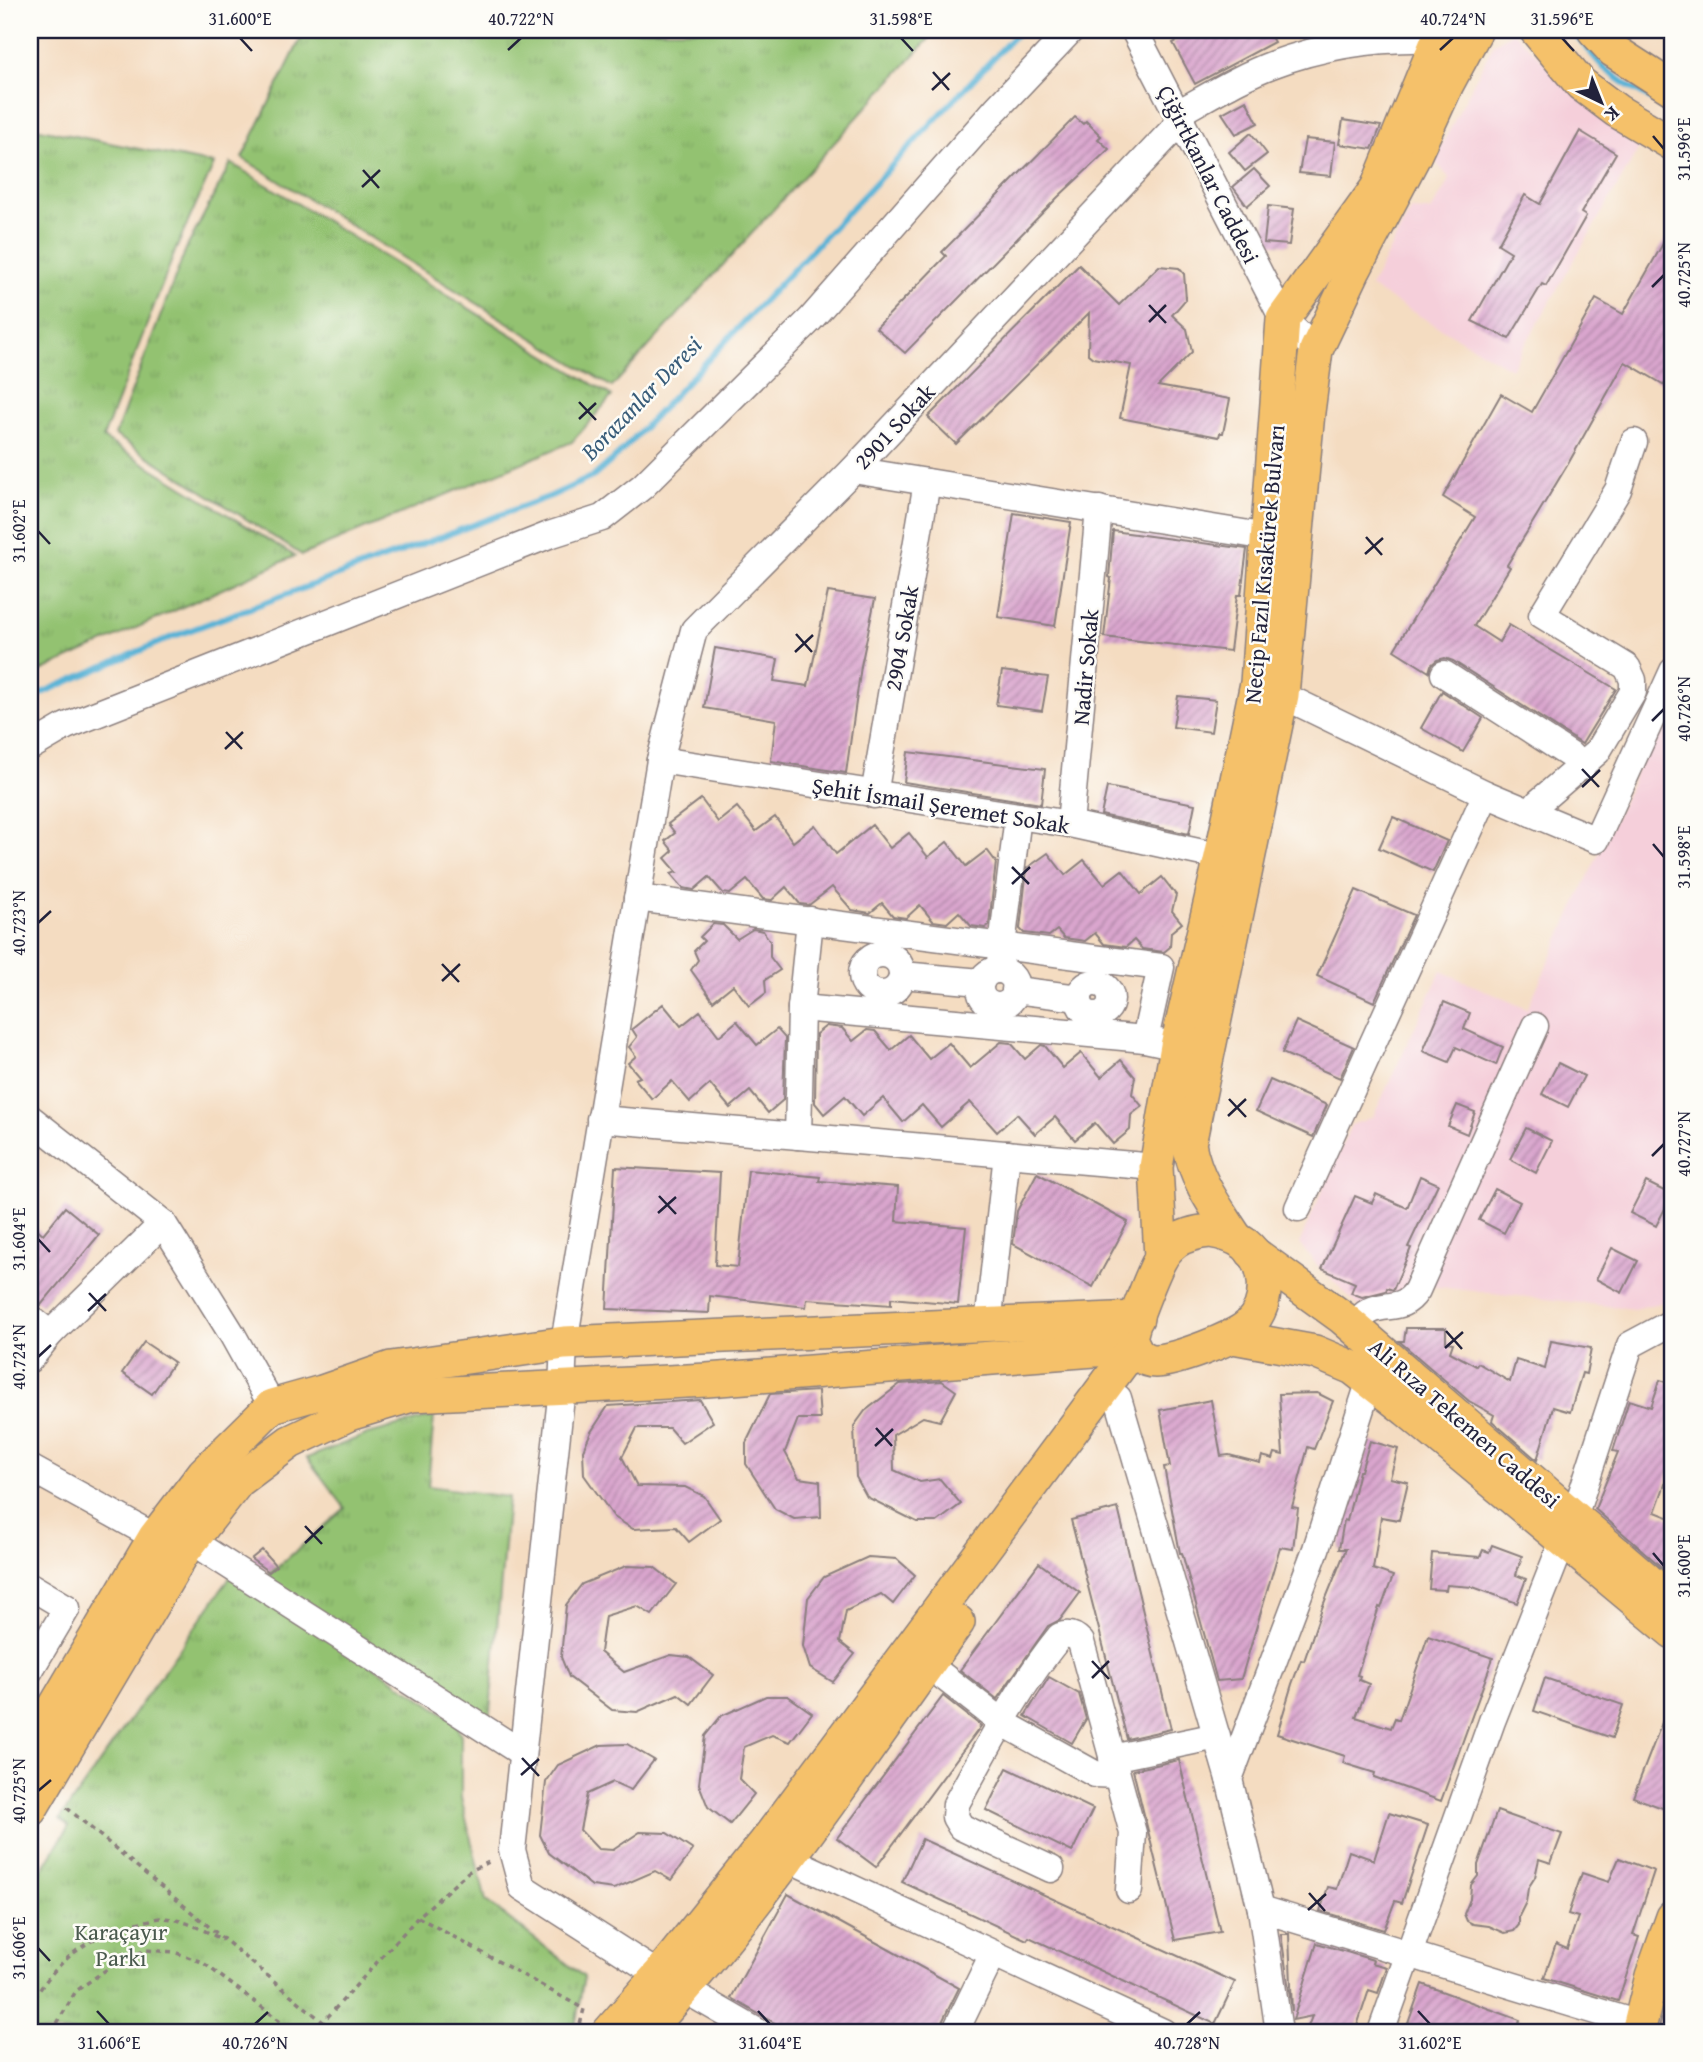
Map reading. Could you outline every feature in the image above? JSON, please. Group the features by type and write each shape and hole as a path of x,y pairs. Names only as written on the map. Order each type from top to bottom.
{"main road":[{"name":"Necip Fazıl Kısakürek Bulvarı","path":"1244,1245 1202,1185 1189,1144 1282,695 1316,350 1476,30"},
{"path":"1536,30 1581,84 1617,111 1673,144"},
{"path":"1594,30 1614,51 1673,89"},
{"path":"1283,319 1377,188 1441,34"},
{"name":"Necip Fazıl Kısakürek Bulvarı","path":"1161,1257 1156,1167 1161,1043 1221,857 1257,683 1283,319"},
{"path":"30,1749 155,1537 204,1473 272,1406 391,1368 564,1343 988,1325 1140,1342 1159,1361 1233,1337 1251,1323 1261,1308 1265,1292 1264,1274 1244,1245 1230,1234 1210,1231 1191,1233 1174,1243 1161,1257 1140,1342 1118,1398 919,1657 765,1843 672,1982 646,2032"},
{"name":"Ali Rıza Tekemen Caddesi","path":"1244,1245 1354,1327 1569,1529 1673,1632"},
{"name":"Ali Rıza Tekemen Caddesi","path":"1233,1337 1315,1352 1353,1368 1569,1529 1673,1602"},
{"path":"30,1810 191,1541 238,1481 290,1442 349,1414 412,1395 707,1380 1140,1342"},
{"path":"609,2032 672,1982 789,1859 919,1657 1140,1342"},
{"path":"1638,2028 1652,1976 1673,1917"}],"street":[{"path":"30,747 66,726 536,540 602,518 643,486 810,320 996,109 1071,30"},
{"name":"Çiğirtkanlar Caddesi","path":"1134,30 1283,319 1316,350"},
{"name":"2901 Sokak","path":"512,1850 562,1388 564,1343 660,760 694,630 853,470 1180,117 1226,86 1272,64 1311,52 1396,38 1441,34"},
{"path":"1531,813 1539,802 1597,752 1631,698 1633,680 1627,667 1542,615 1619,491 1634,442"},
{"path":"853,470 1268,537"},
{"name":"2904 Sokak","path":"874,794 927,482"},
{"name":"Nadir Sokak","path":"1070,824 1099,509"},
{"path":"1282,695 1486,794 1596,840 1673,671"},
{"path":"1444,674 1570,755 1582,767"},
{"name":"Şehit İsmail Şeremet Sokak","path":"660,760 1070,824 1221,857"},
{"path":"1298,1208 1486,794"},
{"path":"997,987 1018,816"},
{"path":"637,898 810,920 897,954 997,987 1090,997 1161,1043"},
{"path":"798,1136 802,1008 810,920"},
{"path":"882,1004 866,984 863,971 870,959 882,954 897,954 997,987 1090,997 1161,967 1161,1043"},
{"path":"882,1004 888,993 898,986 897,954"},
{"path":"802,1008 882,1004 997,987 1090,997"},
{"path":"1354,1327 1365,1312 1376,1307 1401,1305 1417,1290 1535,1026"},
{"path":"30,1118 163,1223 232,1334 272,1406"},
{"path":"600,1119 1156,1167"},
{"path":"988,1325 1007,1154"},
{"path":"30,1359 40,1326 163,1223"},
{"path":"1381,2032 1492,1721 1569,1529 1630,1345 1673,1322"},
{"path":"1229,1779 1316,1549 1370,1380"},
{"path":"1118,1398 1229,1779 1261,1909 1279,2032"},
{"path":"30,1468 155,1537"},
{"path":"191,1541 522,1753"},
{"path":"30,1586 67,1608 30,1670"},
{"path":"1051,1869 961,1827 955,1817 956,1804 1037,1665 1060,1636 1072,1635 1082,1642 1133,1833 1129,1890"},
{"path":"919,1657 1003,1723 1095,1774 1114,1766 1217,1737"},
{"path":"512,1850 522,1887 672,1982 758,2032"},
{"path":"789,1859 1163,2032"},
{"path":"1261,1909 1408,1952 1638,2028"},
{"path":"955,2032 993,1954"}],"path":[{"path":"67,1808 335,2032"},
{"path":"314,2032 418,1917 468,1872 512,1850"},
{"path":"418,1917 584,2009 578,2032"},
{"path":"30,2007 60,1963 91,1940 123,1926 162,1918 192,1925 230,1943"},
{"path":"52,2032 76,1991 110,1967 146,1950 174,1952 202,1962 296,2032"}],"shaded area":[{"path":"1513,32 1596,111 1643,142 1511,369 1370,287 1411,210 1431,211 1450,179 1434,160 1494,43"},
{"path":"1673,693 1673,1300 1634,1309 1411,1284 1368,1315 1299,1244 1351,1125 1373,1117 1441,971 1527,1009"}],"green space":[{"path":"305,30 937,30 612,387 242,158"},
{"path":"30,127 214,164 176,249 103,438 295,556 30,676"},
{"path":"231,163 612,396 572,442 302,555 115,435 186,249"},
{"path":"434,1416 428,1486 508,1497 489,1724 264,1579 345,1508 307,1458 368,1434"},
{"name":"Karaçayır Parkı","path":"233,1573 454,1720 461,1735 461,1798 486,1901 584,1977 574,2032 30,2032 30,1890 69,1826 60,1819"}],"building":[{"path":"1198,30 1267,30 1274,42 1195,84 1173,43"},
{"path":"1246,100 1258,123 1236,134 1222,113"},
{"path":"1075,117 1083,124 1086,121 1101,136 1098,139 1109,149 1058,197 905,353 876,328 946,256 942,252"},
{"path":"1343,120 1381,126 1372,149 1339,144"},
{"path":"1580,131 1616,153 1581,213 1586,216 1546,286 1542,284 1509,339 1472,321 1511,252 1498,244 1525,195 1540,204"},
{"path":"1251,133 1267,154 1245,171 1229,152"},
{"path":"1305,139 1335,142 1331,176 1299,173"},
{"path":"1254,169 1270,186 1247,206 1233,187"},
{"path":"1268,206 1294,209 1289,245 1264,243"},
{"path":"1673,226 1673,390 1625,362 1474,626 1499,642 1509,625 1616,689 1582,744 1453,661 1445,658 1437,660 1431,665 1429,672 1394,650 1475,517 1443,497 1501,394 1532,412 1596,299 1623,314"},
{"path":"1079,265 1119,305 1159,266 1179,268 1184,274 1186,299 1172,315 1187,329 1192,352 1158,386 1230,399 1223,433 1220,433 1219,437 1120,418 1131,365 1093,358 1088,354 1089,313 956,444 928,417"},
{"path":"1014,513 1071,522 1055,626 998,617"},
{"path":"1113,531 1247,549 1241,595 1237,595 1230,651 1104,637"},
{"path":"828,592 875,599 861,666 846,773 771,761 776,720 704,708 715,648 778,659 774,681 808,686"},
{"path":"1002,671 1048,677 1042,711 996,705"},
{"path":"1442,691 1483,718 1463,752 1421,728"},
{"path":"1178,696 1216,700 1211,732 1173,727"},
{"path":"908,752 1045,769 1041,804 904,782"},
{"path":"1107,787 1195,804 1189,834 1101,815"},
{"path":"701,799 718,822 737,807 756,831 775,817 793,842 815,825 836,854 872,825 890,848 909,833 928,857 947,842 966,866 987,850 996,862 989,925 985,928 971,926 959,912 947,923 933,921 920,905 906,918 893,916 882,903 870,913 852,910 832,887 809,905 800,904 786,887 772,900 763,899 747,880 730,894 723,893 709,877 694,890 683,888 671,874 677,872 665,858 673,851 665,841 675,833 668,824"},
{"path":"1393,817 1447,841 1433,872 1379,848"},
{"path":"1048,853 1065,875 1084,860 1104,884 1122,870 1141,894 1162,877 1176,895 1172,911 1182,923 1171,932 1170,947 1164,952 1142,949 1134,940 1126,947 1104,944 1095,933 1085,941 1064,938 1057,930 1049,936 1024,933 1020,929 1027,868"},
{"path":"1356,890 1414,915 1374,1002 1317,976"},
{"path":"713,924 723,925 737,939 753,929 763,931 770,941 770,957 780,970 765,980 766,993 749,1006 733,985 713,1001 691,970 698,960 694,951 704,941 700,937"},
{"path":"1444,1002 1470,1013 1464,1029 1503,1047 1496,1065 1456,1047 1449,1062 1423,1051"},
{"path":"663,1004 681,1026 700,1011 719,1036 737,1021 757,1045 777,1029 785,1038 783,1100 768,1113 750,1091 730,1108 710,1084 690,1102 672,1081 652,1099 635,1079 640,1077 628,1063 636,1056 629,1047 637,1037 632,1029"},
{"path":"1296,1021 1354,1047 1340,1078 1282,1053"},
{"path":"826,1026 842,1028 853,1041 867,1030 875,1031 891,1050 909,1035 929,1059 949,1043 970,1068 1001,1042 1011,1043 1025,1059 1041,1045 1045,1046 1063,1068 1081,1053 1101,1077 1121,1060 1135,1077 1132,1094 1142,1106 1131,1115 1130,1130 1113,1144 1095,1123 1075,1140 1055,1117 1035,1134 1017,1114 997,1132 970,1102 941,1127 922,1105 903,1122 883,1098 862,1116 845,1096 824,1114 815,1103 816,1034"},
{"path":"1558,1063 1584,1076 1568,1107 1542,1094"},
{"path":"1270,1080 1327,1105 1313,1137 1256,1111"},
{"path":"1457,1105 1475,1112 1467,1134 1448,1126"},
{"path":"1526,1128 1552,1141 1536,1173 1510,1159"},
{"path":"615,1167 720,1173 715,1265 738,1267 748,1170 820,1177 819,1181 898,1187 896,1221 966,1227 958,1304 891,1298 891,1305 807,1299 806,1307 710,1296 709,1313 607,1309"},
{"path":"1037,1173 1128,1222 1093,1287 1013,1244 1017,1211"},
{"path":"1420,1176 1438,1184 1408,1247 1411,1248 1393,1290 1387,1288 1386,1291 1362,1297 1351,1293 1355,1283 1322,1269 1355,1196 1372,1203 1376,1194 1407,1208"},
{"path":"1646,1182 1672,1195 1656,1226 1630,1213"},
{"path":"1495,1189 1520,1202 1504,1233 1479,1220"},
{"path":"65,1207 99,1235 41,1305 30,1295 30,1223 43,1234"},
{"path":"1612,1248 1638,1261 1622,1293 1596,1279"},
{"path":"1406,1328 1446,1328 1446,1342 1453,1343 1450,1352 1476,1366 1478,1363 1510,1382 1516,1360 1545,1369 1551,1341 1591,1348 1586,1374 1582,1373 1570,1412 1553,1407 1537,1460 1492,1421 1494,1415 1469,1401 1399,1341 1404,1341"},
{"path":"144,1342 174,1362 152,1394 122,1373"},
{"path":"1660,1380 1673,1384 1673,1462 1655,1512 1673,1519 1673,1577 1595,1509 1618,1452 1613,1451 1629,1400 1651,1407"},
{"path":"942,1381 956,1391 940,1421 923,1417 893,1435 894,1470 920,1482 940,1479 961,1504 937,1522 917,1522 867,1497 856,1477 854,1426 865,1411 900,1384"},
{"path":"818,1391 820,1419 798,1419 785,1452 799,1478 820,1481 821,1517 794,1519 775,1509 746,1464 746,1443 770,1394"},
{"path":"1317,1393 1333,1401 1314,1449 1308,1447 1292,1507 1298,1508 1293,1549 1280,1547 1241,1679 1217,1681 1180,1553 1164,1467 1170,1466 1160,1410 1211,1400 1221,1456 1229,1455 1260,1463 1262,1456 1273,1459 1275,1453 1283,1455 1279,1394"},
{"path":"700,1400 713,1422 682,1443 669,1428 637,1428 622,1457 637,1486 685,1487 704,1496 720,1519 689,1542 676,1527 633,1529 614,1517 584,1475 583,1450 591,1432 608,1406"},
{"path":"1370,1441 1398,1449 1390,1478 1408,1482 1399,1520 1381,1517 1373,1569 1393,1576 1381,1608 1379,1607 1357,1675 1360,1676 1359,1680 1369,1684 1356,1717 1391,1728 1395,1718 1399,1720 1428,1636 1493,1658 1441,1801 1374,1777 1375,1773 1343,1763 1345,1756 1277,1734 1292,1684 1301,1660 1304,1661 1346,1549 1339,1549 1344,1520 1347,1521 1359,1471"},
{"path":"1118,1508 1171,1729 1127,1739 1071,1520"},
{"path":"1492,1545 1522,1556 1516,1575 1526,1579 1517,1603 1473,1587 1447,1585 1446,1590 1429,1589 1432,1553 1480,1557 1483,1550 1489,1552"},
{"path":"262,1550 276,1566 269,1572 251,1559"},
{"path":"868,1557 897,1559 915,1575 893,1604 881,1594 846,1611 840,1642 855,1654 833,1682 810,1668 803,1646 808,1598 824,1577"},
{"path":"1039,1563 1080,1593 1060,1620 1048,1626 997,1699 960,1670"},
{"path":"626,1566 654,1567 676,1584 652,1615 637,1606 605,1616 600,1652 624,1672 671,1655 689,1657 713,1675 691,1704 678,1694 637,1712 612,1710 569,1677 561,1657 566,1605 582,1584"},
{"path":"1049,1677 1079,1694 1086,1719 1072,1743 1025,1716"},
{"path":"1545,1678 1623,1705 1612,1738 1534,1711"},
{"path":"766,1696 788,1696 812,1713 790,1742 772,1735 744,1747 739,1779 754,1794 730,1824 708,1807 699,1784 705,1736 721,1716"},
{"path":"943,1696 981,1726 876,1867 837,1838"},
{"path":"1673,1697 1673,1812 1633,1797"},
{"path":"627,1744 654,1760 631,1790 613,1782 587,1794 580,1830 598,1849 613,1850 640,1832 667,1833 693,1850 671,1880 655,1871 614,1889 592,1886 549,1853 540,1835 546,1782 558,1765 601,1745"},
{"path":"1179,1760 1220,1932 1175,1940 1133,1770"},
{"path":"1007,1768 1093,1809 1072,1852 986,1810"},
{"path":"1497,1811 1562,1834 1551,1863 1539,1859 1535,1877 1528,1888 1526,1902 1519,1916 1519,1925 1514,1931 1505,1933 1489,1926 1473,1924 1467,1921 1464,1914 1470,1899 1471,1885 1478,1876 1478,1865"},
{"path":"1389,1813 1428,1825 1402,1903 1395,1901 1384,1930 1320,1911 1328,1887 1337,1889 1349,1851 1374,1860"},
{"path":"922,1839 1235,1982 1215,2024 1029,1937 1027,1940 902,1882"},
{"path":"1619,1858 1654,1871 1633,1935 1639,1937 1618,2001 1544,1978 1556,1944 1567,1949 1578,1917 1568,1914 1582,1873 1609,1882"},
{"path":"788,1894 959,1988 937,2032 790,2032 731,1998"},
{"path":"1281,1934 1289,1934 1292,2011"},
{"path":"1317,1943 1387,1967 1378,1993 1369,1990 1355,2032 1306,2032 1312,2016 1293,2020"},
{"path":"1673,1974 1673,2032 1658,2032 1670,1982"},
{"path":"1422,1984 1520,2020 1516,2032 1405,2032"}],"waterway":[{"name":"Borazanlar Deresi","path":"30,698 172,637 551,496 594,476 618,455 1020,30"},
{"name":"Borazanlar Deresi","path":"1571,30 1604,68 1673,112"}]}
